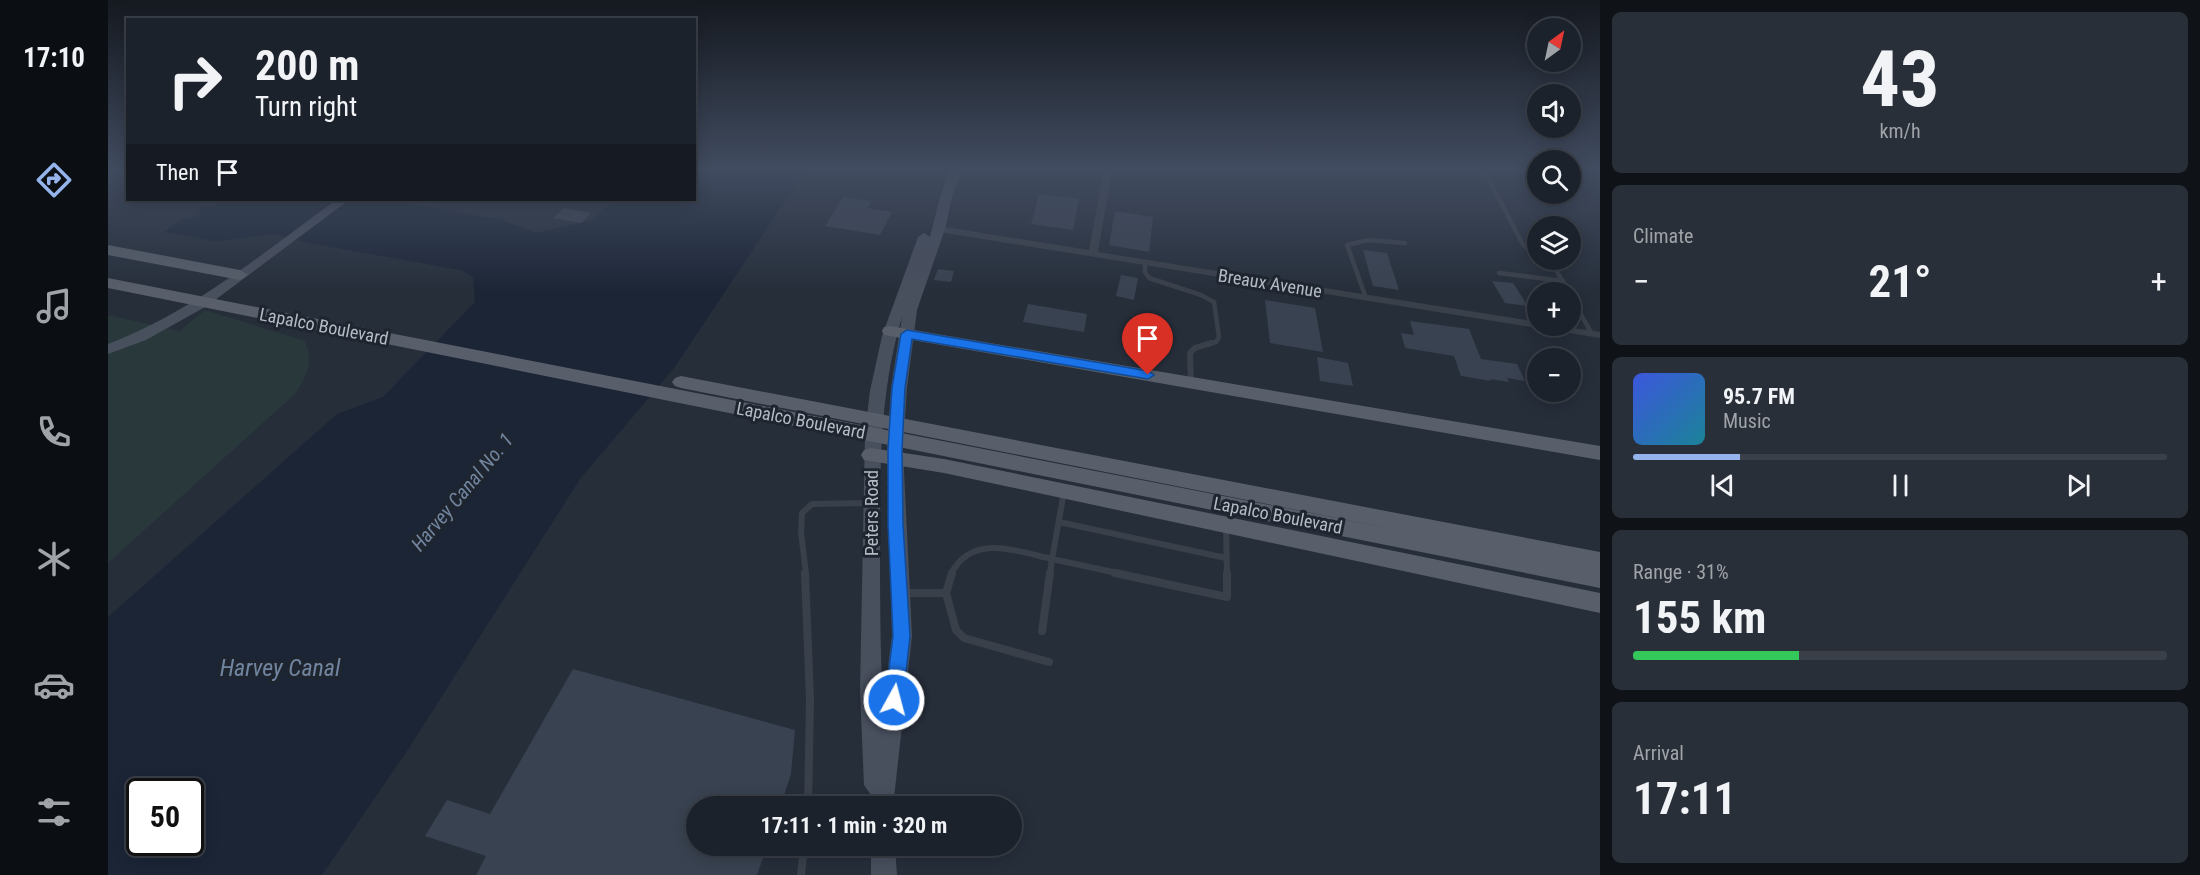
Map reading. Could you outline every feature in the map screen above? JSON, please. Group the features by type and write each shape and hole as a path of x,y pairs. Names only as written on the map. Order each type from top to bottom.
{"main road":[{"path":"108,349 180,317 328,211"},
{"name":"Peters Road","path":"881,796 902,636 895,458 899,388 897,306 929,225 938,211"},
{"name":"Peters Road","path":"879,796 871,721 872,455 876,402 898,333 910,310 939,229 943,211"},
{"path":"108,250 240,275"},
{"name":"Lapalco Boulevard","path":"108,271 1538,558 1600,579"},
{"name":"Lapalco Boulevard","path":"108,283 1538,558 1600,561"},
{"path":"898,333 1600,453"},
{"path":"872,455 1065,491 1600,603"},
{"path":"883,856 884,875"}],"street":[{"path":"1093,254 1101,211"},
{"name":"Breaux Avenue","path":"939,229 1596,335"}],"lane":[{"path":"1505,211 1523,245 1527,248"},
{"path":"1366,298 1347,245 1354,241 1382,240 1406,243"},
{"path":"1145,262 1144,272 1149,278 1202,295 1214,302 1219,337 1216,342 1195,348 1190,353 1191,383"},
{"path":"1556,270 1563,282"},
{"path":"1499,273 1563,282"},
{"path":"1581,311 1596,335"},
{"path":"1041,632 1065,491"},
{"path":"808,796 811,699 806,570 800,525 802,513 812,504 872,503"},
{"path":"1059,522 1226,558"},
{"path":"1049,662 964,638 956,630 946,593 954,566 961,557 989,546 1227,597 1226,525"},
{"path":"900,593 946,593"},
{"path":"801,875 803,856"}],"shaded area":[{"path":"205,310 305,341 309,356 306,374 295,394 108,563 108,315 179,331"}],"water":[{"name":"Harvey Canal","path":"198,211 450,211 502,220 536,233 592,220 602,211 779,211 674,368 580,479 409,748 322,875 108,875 108,617 337,414 383,397 475,302 473,277 461,270 308,243 274,234 215,241 164,232 183,219 189,220 201,213 196,212"}],"building":[{"path":"561,211 591,213 581,223 553,218"},
{"path":"834,211 892,212 880,235 825,226"},
{"path":"1035,211 1077,211 1073,230 1031,224"},
{"path":"1115,211 1153,217 1149,252 1109,245"},
{"path":"1363,250 1387,253 1399,290 1373,286"},
{"path":"938,269 954,271 951,282 934,280"},
{"path":"1121,275 1138,278 1134,300 1116,296"},
{"path":"1492,281 1513,283 1527,306 1505,303"},
{"path":"1265,300 1315,308 1323,352 1270,343"},
{"path":"1028,304 1087,314 1084,332 1023,322"},
{"path":"1136,320 1161,324 1160,357 1133,353"},
{"path":"1410,321 1469,329 1481,359 1517,364 1525,381 1507,378 1509,382 1490,379 1491,381 1461,376 1454,356 1405,348 1401,333 1414,335"},
{"path":"1317,357 1348,363 1353,386 1320,381"},
{"path":"573,669 795,730 791,774 784,796 686,796 686,856 764,856 757,875 476,875 486,856 425,836 447,800 490,814"}],"route":[{"path":"894,700 902,636 895,450 899,388 907,334 1148,375"}],"water label":[{"name":"Harvey Canal No. 1","path":"462,492"}]}
